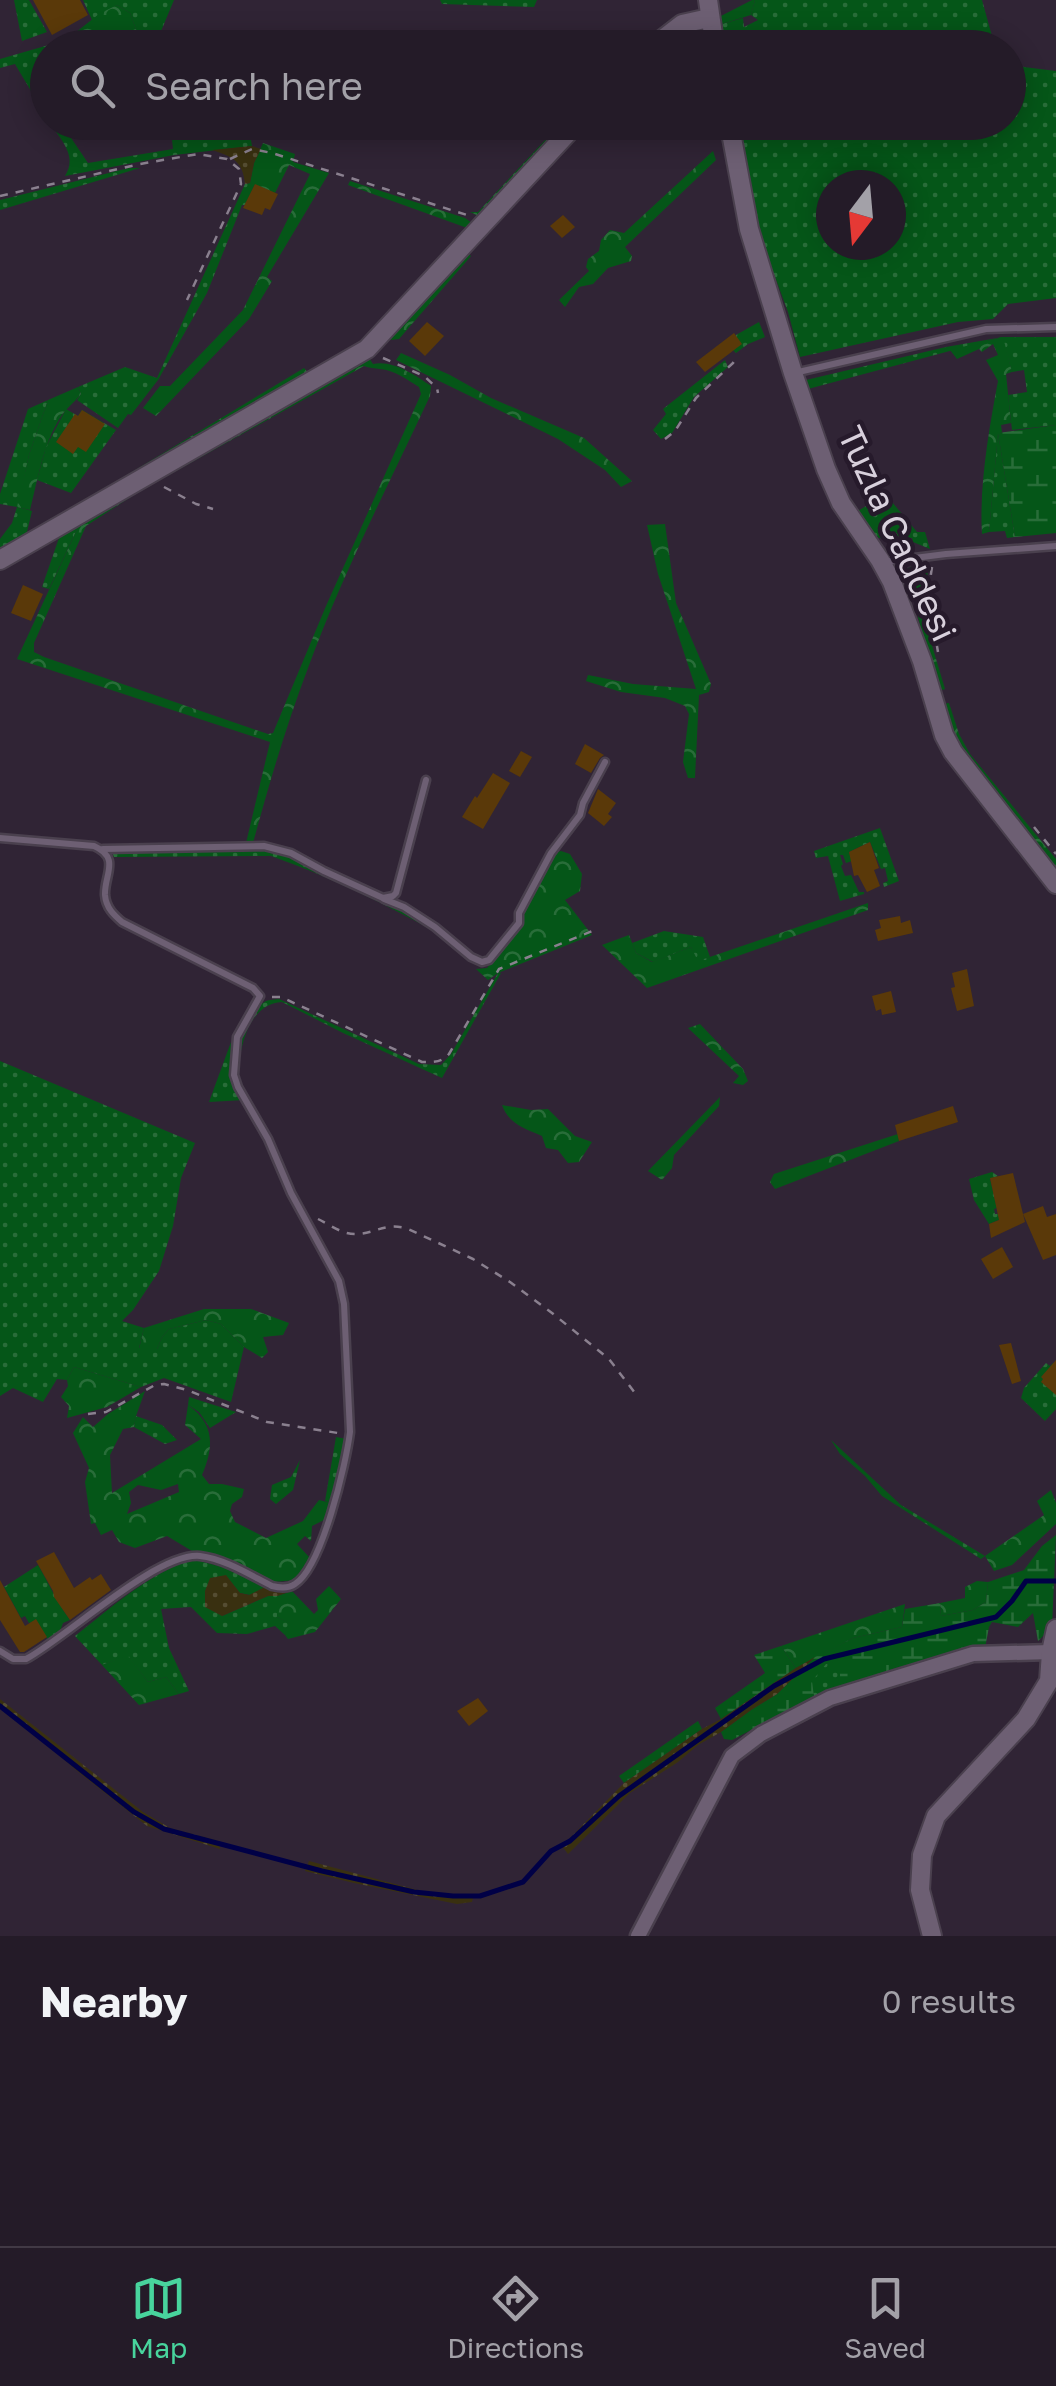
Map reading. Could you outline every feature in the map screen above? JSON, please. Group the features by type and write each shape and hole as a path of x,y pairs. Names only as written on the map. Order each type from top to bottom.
{"main road":[{"path":"674,30 709,9"},
{"path":"0,560 367,349 561,140"},
{"name":"Tuzla Caddesi","path":"732,140 749,230 793,374 833,486 881,562 903,608 944,736 1056,884"},
{"path":"932,1936 920,1890 922,1855 936,1816 1050,1692 1056,1629"}],"street":[{"path":"638,1936 732,1756 761,1734 830,1698 973,1654 1051,1652"}],"lane":[{"path":"793,374 986,328 1056,327"},
{"path":"881,562 1056,546"},
{"path":"0,838 102,849 264,846 292,853 404,908 482,962 489,960 519,923 519,913 551,853 580,815 605,762"},
{"path":"383,898 396,893 426,780"},
{"path":"0,1651 12,1658 26,1659 154,1570 188,1556 217,1560 272,1586 293,1586 316,1556 349,1436 344,1304 339,1282 234,1075 237,1037 260,996 253,988 122,922 111,912 105,894 110,864 102,849"}],"path":[{"path":"229,160 244,151 262,150 487,221"},
{"path":"0,196 198,154 229,160 240,169 241,184 186,300"},
{"path":"374,343 376,356 424,376 438,393"},
{"path":"665,439 675,432 696,398 736,358"},
{"path":"147,474 170,492 213,509"},
{"path":"934,555 928,594 938,655"},
{"path":"1026,817 1056,854"},
{"path":"260,996 282,998 422,1062 436,1063 449,1054 499,969 597,930"},
{"path":"300,1209 345,1233 380,1227 406,1228 473,1260 552,1312 609,1359 635,1392"},
{"path":"88,1414 106,1412 155,1385 164,1384 267,1422 349,1436"}],"green space":[{"path":"14,0 29,0 46,30 30,30 30,38 22,41"},
{"path":"83,0 174,0 162,30 136,30 130,13 117,5 92,20"},
{"path":"440,0 537,0 534,7 442,4"},
{"path":"752,0 751,15 722,24 719,17"},
{"path":"755,0 982,0 990,30 723,30 722,24 743,18 744,27 758,20 751,15"},
{"path":"117,5 130,13 136,30 79,30"},
{"path":"30,50 30,89 15,64 0,68 0,59"},
{"path":"1026,67 1056,71 1056,298 1008,304 993,319 958,322 800,357 756,226 741,140 1026,140"},
{"path":"72,140 88,163 173,149 172,140 251,140 252,146 174,155 65,176 70,162 63,142"},
{"path":"545,140 555,140 483,218 470,212 478,212"},
{"path":"263,143 295,154 293,162 329,173 267,277 272,281 249,319 156,416 143,408 160,386 170,386 243,310 310,174 289,165 275,193 250,183"},
{"path":"713,151 716,160 625,247 631,261 608,268 593,284 579,287 565,307 559,300 589,271 588,259 599,251 601,240 610,230 624,233"},
{"path":"140,168 0,210 0,200"},
{"path":"350,181 465,218 475,225 470,229 348,185"},
{"path":"245,184 255,184 242,205 207,293 158,380 118,428 77,400 81,394 78,387 125,367 157,378"},
{"path":"465,251 471,256 399,339 391,340 389,334"},
{"path":"759,322 765,337 736,353 736,335"},
{"path":"1002,337 1056,337 1056,425 1012,430 1008,395 1027,392 1024,370 1012,372"},
{"path":"1003,337 1012,372 1006,374 1011,423 1001,425 1002,432 998,434 989,532 982,534 983,477 998,381 986,360 998,355 993,344 982,352 979,349 957,359 950,350"},
{"path":"1000,338 808,389 806,380"},
{"path":"401,353 584,438 632,481 621,487 605,470 558,439 396,360"},
{"path":"367,355 373,364 396,366 425,382 431,386 430,396 321,633 285,733 253,843 246,843 270,742 17,659 80,523 139,484 146,487 86,526 34,643 34,652 273,733 421,394 419,387 390,371 364,366 167,476 162,471"},
{"path":"725,360 728,367 694,397 672,433 661,439 653,430 666,414 663,409"},
{"path":"304,368 311,376 92,501 89,498"},
{"path":"78,387 81,394 62,414 49,439 30,510 17,507 48,400"},
{"path":"48,400 29,455 18,507 32,511 25,540 0,554 0,539 12,523 17,507 0,504 0,494 28,409"},
{"path":"66,409 78,416 82,410 116,430 71,493 37,480 46,447"},
{"path":"1056,425 1056,533 1015,537 998,433"},
{"path":"998,433 1015,537 1007,538 1005,531 989,532"},
{"path":"878,499 892,502 917,532 925,532 930,549 912,538 879,538 865,527 856,512"},
{"path":"80,523 49,589 42,587 60,535"},
{"path":"665,524 676,603 711,684 709,692 699,695 695,778 688,778 683,762 689,714 685,706 586,681 588,675 633,684 696,689 658,574 647,525"},
{"path":"926,559 925,603 915,605 907,569"},
{"path":"925,603 928,632 945,689 937,692 915,605"},
{"path":"949,703 970,754 1056,859 1056,871 952,738 942,704"},
{"path":"880,828 899,881 884,887 883,883 888,881 885,868 881,869 870,842 849,852 852,861 846,863 840,855 845,876 851,875 864,894 840,901 828,856 816,858 814,851"},
{"path":"263,850 288,855 405,909 441,935 358,892 271,856 114,857 112,852"},
{"path":"552,854 570,854 582,874 580,891 565,900 592,935 488,980 476,969 487,968 523,922 521,914"},
{"path":"868,903 868,910 647,988 602,945 629,935 636,953 652,962 691,947 698,961"},
{"path":"664,931 703,937 710,957 697,962 691,947 653,962 636,953 632,943"},
{"path":"498,973 442,1078 282,1002 260,1011 247,1030 238,1079 238,1046 245,1031 262,1004 279,999 419,1064 441,1065"},
{"path":"700,1024 743,1069 748,1081 743,1085 733,1083 739,1076 688,1028"},
{"path":"231,1042 232,1073 244,1100 209,1102"},
{"path":"0,1061 195,1143 181,1178 173,1226 159,1271 122,1321 144,1328 139,1348 157,1349 169,1329 206,1320 221,1324 244,1347 231,1402 164,1378 141,1387 74,1367 67,1380 57,1379 43,1402 13,1388 0,1396"},
{"path":"720,1097 719,1106 674,1155 672,1168 662,1180 648,1171"},
{"path":"502,1105 548,1109 575,1136 592,1142 579,1162 568,1163 558,1150 546,1148 542,1136 513,1121"},
{"path":"898,1134 899,1141 775,1189 770,1182 774,1174"},
{"path":"992,1172 998,1176 990,1179 995,1214 1001,1219 989,1224 974,1200 969,1179"},
{"path":"204,1309 251,1309 289,1323 283,1335 263,1337 268,1352 262,1358 244,1347 221,1324 206,1320 169,1329 157,1349 148,1355 139,1349 144,1328"},
{"path":"1046,1363 1056,1365 1056,1409 1045,1421 1021,1398 1024,1388"},
{"path":"74,1367 141,1387 107,1407 67,1418 69,1406 61,1397"},
{"path":"145,1391 134,1427 123,1429 110,1455 112,1493 201,1439 185,1425 188,1405 203,1420 210,1437 202,1475 209,1484 244,1489 230,1511 235,1522 266,1538 303,1521 319,1500 331,1503 326,1519 312,1526 311,1541 305,1536 297,1544 310,1558 307,1567 296,1580 273,1582 214,1556 192,1551 167,1536 135,1548 119,1542 112,1530 101,1535 95,1523 91,1524 85,1482 89,1468 73,1433 83,1417 93,1427","holes":["178,1484 179,1492 127,1514 129,1492 138,1485 161,1490"]},
{"path":"189,1397 236,1412 210,1428 199,1412 188,1405"},
{"path":"136,1416 162,1425 177,1440 165,1444 134,1427"},
{"path":"336,1437 347,1439 331,1503 325,1501"},
{"path":"831,1440 901,1505 985,1556 981,1559 882,1496"},
{"path":"300,1460 293,1490 276,1504 270,1499 272,1485 291,1477"},
{"path":"1051,1490 1056,1503 1056,1524 1012,1565 994,1571 985,1556 1044,1515 1037,1501"},
{"path":"1056,1535 1052,1627 1038,1641 1033,1613 1018,1627 992,1622 985,1648 899,1667 840,1687 840,1661 826,1664 812,1681 814,1697 732,1740 724,1739 721,1732 777,1694 815,1657 853,1638 902,1627 905,1609 940,1603 941,1616 973,1610 986,1602 988,1582 1024,1570"},
{"path":"193,1559 236,1571 267,1586 250,1595 240,1593 226,1576 222,1616 268,1596 277,1596 277,1617 290,1623 285,1635 275,1626 247,1634 217,1633 191,1607 161,1609 169,1648 189,1691 179,1694 166,1677 148,1682 128,1656 102,1665 75,1636 146,1582"},
{"path":"38,1565 70,1620 48,1640 36,1620 29,1623 25,1616 21,1618 4,1587"},
{"path":"977,1581 988,1582 986,1602 973,1610 941,1616 940,1603 965,1598 965,1587"},
{"path":"329,1586 341,1599 315,1632 288,1639 285,1635 289,1623 277,1617 277,1596 292,1591 314,1614 318,1610 316,1599"},
{"path":"905,1604 902,1627 853,1638 796,1668 781,1646"},
{"path":"781,1646 796,1668 721,1719 715,1708 765,1673 754,1655"},
{"path":"128,1655 148,1682 166,1677 179,1694 139,1705 102,1665"},
{"path":"840,1660 840,1687 814,1697 811,1681 825,1664"},
{"path":"698,1721 702,1729 624,1783 619,1776"}],"sand":[{"path":"252,146 261,149 250,183 245,184 236,161 212,150"},
{"path":"226,1575 240,1593 249,1595 267,1586 292,1591 268,1596 222,1616 205,1607 205,1591 210,1578"},
{"path":"815,1657 777,1694 630,1793 568,1854 562,1846 624,1783"},
{"path":"0,1699 143,1812 170,1828 219,1841 220,1849 147,1826 18,1719 0,1709"},
{"path":"309,1861 440,1896 474,1894 472,1902 457,1904 305,1871"}],"building":[{"path":"33,0 80,0 88,15 61,30 49,30"},
{"path":"255,184 278,194 270,210 265,208 262,215 243,208"},
{"path":"563,215 575,227 562,238 550,226"},
{"path":"427,322 444,336 425,356 409,341"},
{"path":"734,333 742,344 705,372 696,362"},
{"path":"82,410 105,424 86,452 78,447 73,454 56,442"},
{"path":"23,585 43,594 31,621 11,613"},
{"path":"585,744 604,755 591,773 575,764"},
{"path":"521,751 532,757 520,777 509,771"},
{"path":"493,773 510,783 483,829 462,817"},
{"path":"598,789 616,803 604,826 588,813"},
{"path":"870,842 879,868 874,870 880,886 867,892 858,875 854,876 849,852"},
{"path":"900,916 901,923 910,920 913,933 878,941 875,930 881,928 879,920"},
{"path":"967,969 974,1006 957,1011 952,973"},
{"path":"891,991 896,1012 882,1015 881,1009 876,1011 872,996"},
{"path":"953,1106 958,1122 899,1141 895,1125"},
{"path":"1013,1173 1025,1222 991,1238 989,1224 999,1220 990,1178"},
{"path":"1043,1206 1047,1217 1056,1214 1056,1255 1043,1260 1023,1214"},
{"path":"1002,1247 1013,1267 993,1279 981,1259"},
{"path":"1011,1343 1021,1381 1012,1384 999,1345"},
{"path":"1056,1360 1056,1395 1041,1382 1041,1377"},
{"path":"54,1552 74,1588 101,1574 111,1590 70,1620 36,1561"},
{"path":"0,1580 25,1626 36,1619 47,1637 24,1652 20,1652 0,1620"},
{"path":"478,1698 488,1711 469,1726 457,1711"}],"waterway":[{"path":"0,1706 134,1812 164,1829 414,1892 480,1896 523,1882 551,1851 570,1841 619,1796 774,1686 824,1659 996,1617 1026,1581 1056,1581"}]}
